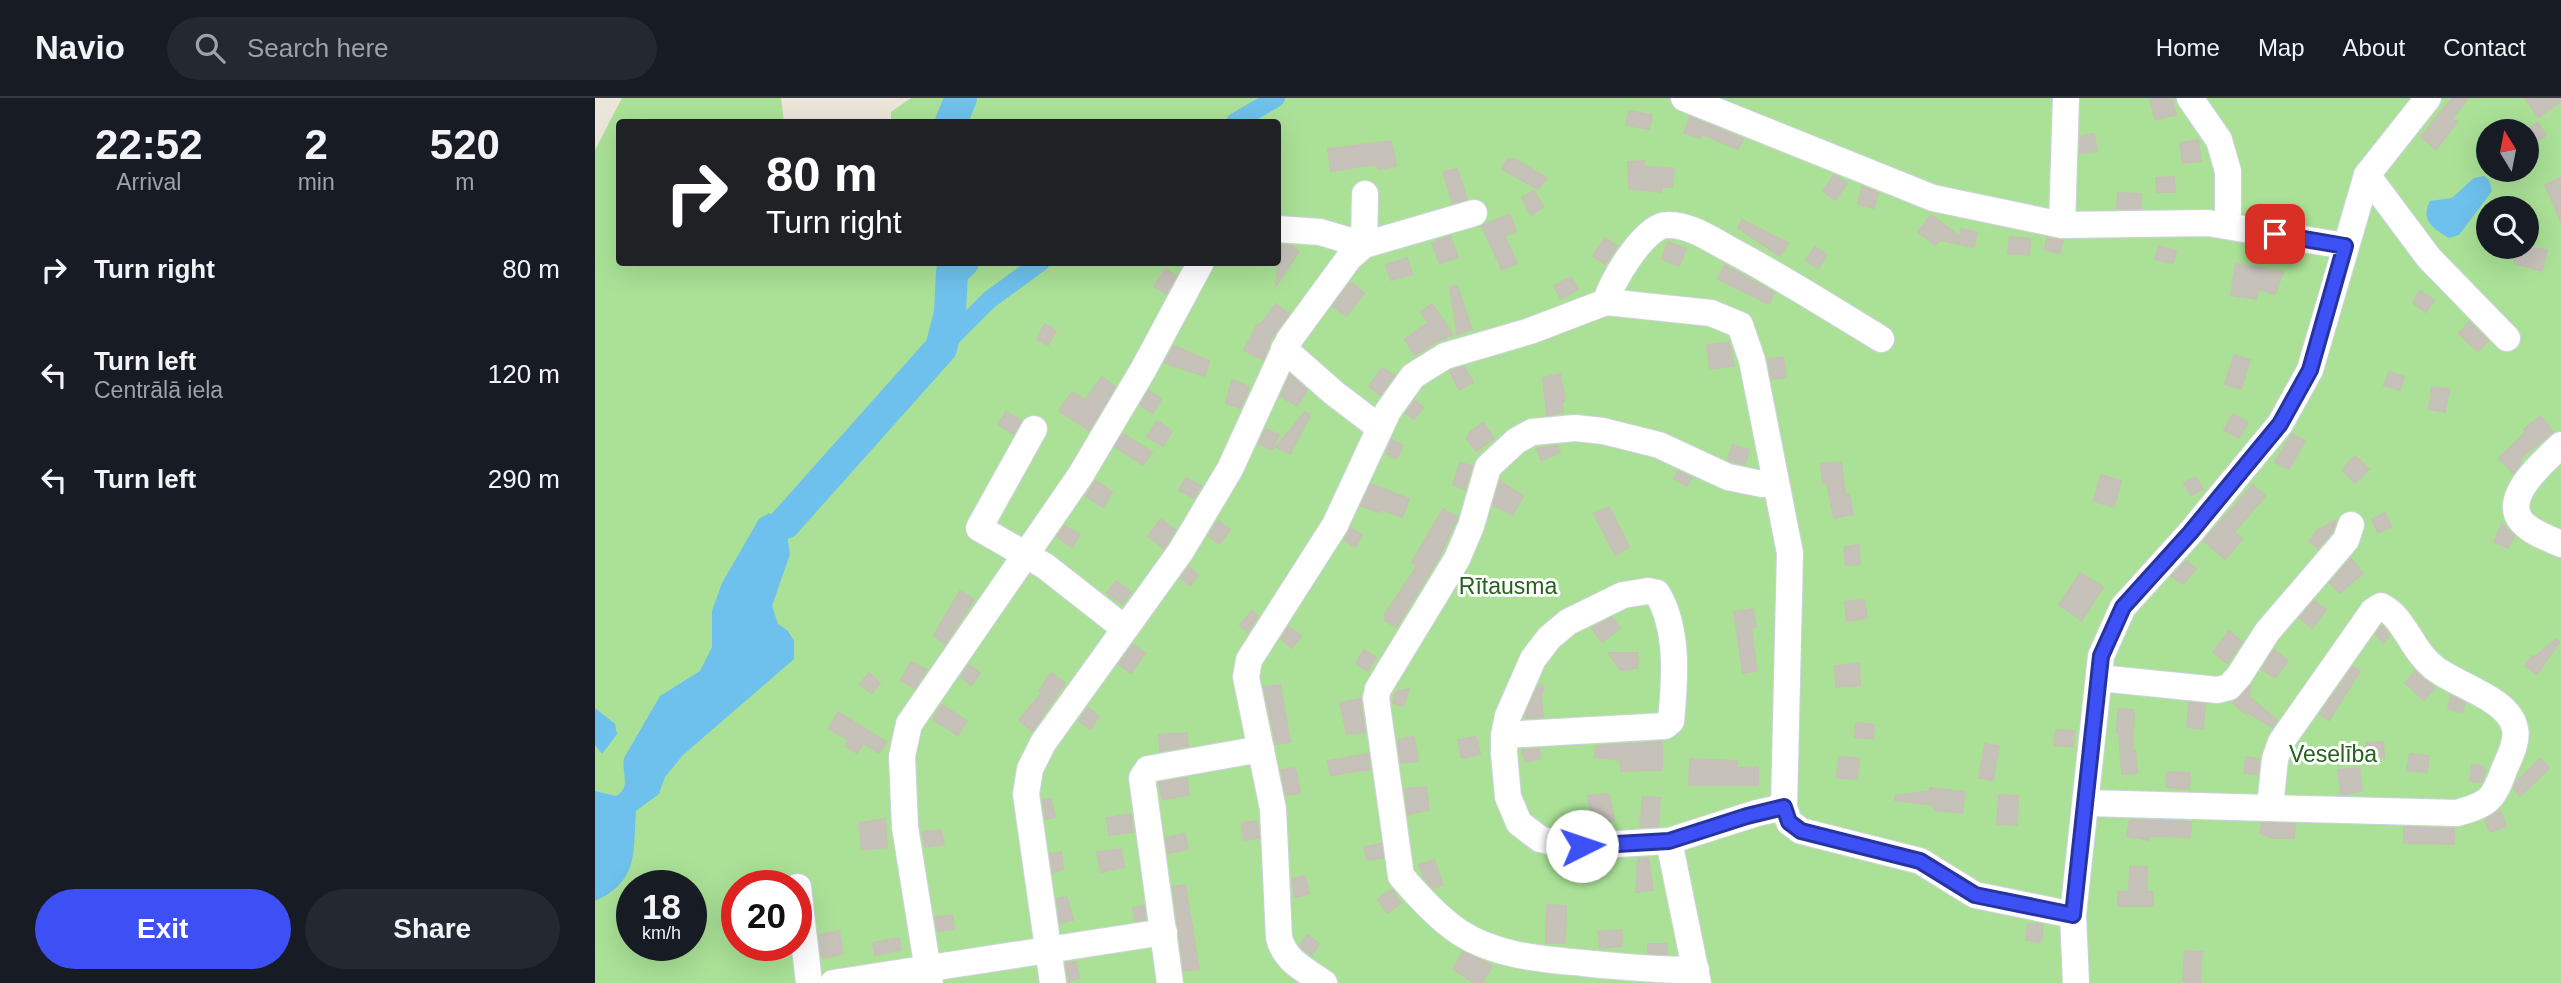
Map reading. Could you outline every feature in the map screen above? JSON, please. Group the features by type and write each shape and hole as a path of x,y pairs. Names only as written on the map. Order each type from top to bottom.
{"street":[{"path":"1688,98 1933,198 2062,225 2208,223 2345,246"},
{"path":"2062,225 2066,98"},
{"path":"2190,98 2219,140 2228,171 2228,226"},
{"path":"2082,983 2073,915 2101,656 2123,607 2190,533 2280,424 2310,370 2367,175 2428,98"},
{"path":"2367,175 2429,258 2507,338"},
{"path":"1364,245 1365,194"},
{"path":"1053,983 1026,794 1030,769 1043,743 1181,551 1230,469 1283,349 1349,258 1364,245 1474,213"},
{"path":"1606,302 1608,292 1635,248 1663,225 1675,225 1698,232 1777,274 1881,339"},
{"path":"1281,229 1320,232 1364,245"},
{"path":"929,976 905,827 902,756 909,724 1087,464 1143,370 1198,266"},
{"path":"1324,983 1292,963 1283,951 1279,938 1273,809 1246,677 1249,660 1335,525 1388,411 1413,376 1445,356 1530,331 1606,302 1711,313 1740,325 1752,360 1790,553 1784,807 1789,822 1801,831 1920,861 1975,895 2073,915"},
{"path":"1283,349 1380,428"},
{"path":"1669,841 1697,977 1650,970 1530,970 1459,932 1419,897 1401,876 1375,698 1457,559 1471,526 1488,467 1516,441 1532,432 1575,428 1602,431 1659,444 1728,477 1762,484 1775,483"},
{"path":"1034,429 979,528 1045,566 1124,628"},
{"path":"2561,445 2533,473 2516,498 2515,508 2521,521 2527,526 2561,544"},
{"path":"2099,678 2218,690 2229,687 2267,632 2346,541 2351,525"},
{"path":"1504,735 1665,726 1671,721 1674,656 1663,602 1657,593 1649,591 1623,595 1568,622 1549,638 1534,659 1508,716 1504,735 1505,776 1513,811 1521,825 1540,839 1559,844 1582,846 1669,841 1784,807"},
{"path":"2086,803 2456,813 2482,806 2496,791 2513,747 2516,730 2511,717 2498,705 2433,668 2419,653 2390,610 2381,606 2372,611 2281,742 2275,759 2270,807"},
{"path":"1170,983 1142,778 1145,771 1261,749"},
{"path":"833,983 929,976 1048,950 1164,932"},
{"path":"806,961 809,983"}],"green space":[{"path":"622,98 781,98 784,119 616,119 616,266 1281,266 1281,119 891,119 891,112 911,98 2561,98 2561,983 595,983 595,150"}],"water":[{"path":"2474,178 2476,182 2490,182 2492,191 2488,196 2476,196 2476,212 2459,235 2449,238 2433,227 2427,219 2427,208 2430,201 2452,198"},
{"path":"769,513 785,523 790,554 772,606 778,624 788,631 794,641 794,659 683,755 665,777 659,794 636,811 629,870 616,870 616,887 595,901 595,791 616,796 621,792 625,784 624,758 660,696 700,671 712,647 712,611 722,583 759,519"},
{"path":"595,708 615,724 617,734 602,754 595,745"}],"building":[{"path":"2150,98 2172,98 2176,115 2155,119"},
{"path":"2452,98 2468,98 2452,119 2457,122 2436,149 2421,137"},
{"path":"2525,98 2561,98 2561,101 2538,117"},
{"path":"1629,111 1652,115 1649,129 1626,125"},
{"path":"1690,117 1743,139 1738,149 1702,134 1701,138 1684,133"},
{"path":"2539,124 2546,135 2539,139"},
{"path":"2094,134 2097,151 2080,153 2081,136"},
{"path":"2198,140 2201,161 2183,163 2180,143"},
{"path":"1391,141 1396,166 1378,169 1377,164 1331,171 1328,149"},
{"path":"1508,159 1514,159 1547,178 1538,189 1502,169"},
{"path":"1644,161 1644,166 1674,169 1672,187 1662,187 1661,192 1629,188 1628,162"},
{"path":"1457,169 1467,199 1453,203 1443,172"},
{"path":"1834,175 1847,183 1835,200 1823,191"},
{"path":"2174,177 2175,192 2157,192 2156,178"},
{"path":"2561,178 2561,221 2545,185"},
{"path":"1862,187 1878,193 1874,208 1858,204"},
{"path":"1534,191 1543,207 1531,215 1522,198"},
{"path":"2118,193 2141,194 2141,208 2117,208"},
{"path":"1509,214 1516,231 1504,236 1517,263 1502,270 1482,226"},
{"path":"1931,215 1960,237 1961,229 1977,232 1974,247 1940,240 1936,245 1918,232"},
{"path":"1742,220 1788,243 1780,256 1738,228"},
{"path":"1450,236 1458,257 1440,264 1432,243"},
{"path":"2010,237 2030,239 2029,255 2008,253"},
{"path":"1605,238 1617,246 1605,264 1593,256"},
{"path":"2047,238 2063,241 2060,253 2045,250"},
{"path":"1668,242 1686,249 1679,266 1662,259"},
{"path":"1281,245 1291,246 1299,251 1277,284 1278,266 1281,266"},
{"path":"2159,246 2176,251 2173,263 2155,259"},
{"path":"1815,247 1827,255 1818,268 1806,260"},
{"path":"2539,249 2547,250 2542,271 2514,263 2515,259 2539,259"},
{"path":"1407,258 1412,274 1391,280 1386,265"},
{"path":"2236,264 2283,272 2275,294 2258,289 2256,299 2231,295"},
{"path":"1725,265 1774,293 1769,304 1718,279"},
{"path":"1166,269 1176,276 1166,294 1154,286"},
{"path":"1571,277 1578,289 1561,299 1554,286"},
{"path":"1351,282 1364,293 1346,316 1333,306"},
{"path":"1457,286 1472,329 1457,334 1450,287"},
{"path":"2420,291 2434,300 2426,312 2413,303"},
{"path":"1276,304 1289,314 1269,341 1263,360 1244,350 1257,325 1259,326"},
{"path":"1432,304 1453,335 1437,341 1415,355 1405,339 1428,323 1421,312"},
{"path":"2469,322 2488,341 2478,351 2459,334"},
{"path":"1045,324 1056,331 1048,345 1037,339"},
{"path":"1729,342 1734,366 1710,369 1707,345"},
{"path":"1174,346 1209,361 1205,376 1165,363"},
{"path":"2234,355 2250,360 2241,389 2225,384"},
{"path":"1783,357 1786,377 1772,379 1768,359"},
{"path":"1464,367 1473,382 1459,390 1450,371"},
{"path":"1382,368 1394,375 1380,395 1369,386"},
{"path":"2389,372 2404,377 2400,390 2384,385"},
{"path":"1560,374 1565,400 1562,401 1563,412 1547,415 1543,378"},
{"path":"1290,375 1307,390 1297,406 1281,396"},
{"path":"1102,377 1115,387 1089,430 1059,411 1072,392 1085,400"},
{"path":"1232,380 1249,387 1240,408 1226,403"},
{"path":"2432,387 2449,389 2445,412 2429,409"},
{"path":"1149,391 1161,399 1153,413 1140,405"},
{"path":"1415,401 1423,407 1414,419 1406,413"},
{"path":"1006,412 1021,421 1013,434 998,424"},
{"path":"1305,412 1310,415 1290,454 1276,447"},
{"path":"2233,414 2248,423 2239,438 2224,430"},
{"path":"2541,416 2553,432 2520,458 2521,463 2513,473 2499,458 2526,432 2524,429"},
{"path":"1157,421 1172,431 1163,446 1147,437"},
{"path":"1483,423 1494,438 1476,451 1467,439 1469,433"},
{"path":"1266,429 1279,435 1272,450 1259,444"},
{"path":"1123,434 1152,452 1143,465 1115,447"},
{"path":"2292,434 2305,441 2289,469 2275,462"},
{"path":"1392,440 1403,446 1396,459 1386,453"},
{"path":"1733,445 1749,450 1745,464 1728,460"},
{"path":"1557,446 1560,453 1541,460 1537,448"},
{"path":"2355,456 2369,469 2355,483 2342,470"},
{"path":"1841,462 1845,495 1849,494 1853,514 1834,518 1827,483 1823,483 1821,464"},
{"path":"1460,463 1472,466 1465,489 1453,485"},
{"path":"1678,471 1692,478 1686,486 1674,478"},
{"path":"2101,475 2121,481 2114,507 2094,501"},
{"path":"2196,477 2203,489 2191,495 2184,483"},
{"path":"1186,478 1201,486 1194,498 1179,490"},
{"path":"1096,481 1112,492 1103,507 1086,496"},
{"path":"1500,481 1523,496 1513,515 1493,505"},
{"path":"1371,484 1409,499 1402,517 1361,506"},
{"path":"2253,485 2265,496 2234,532 2242,539 2225,559 2204,541"},
{"path":"1609,507 1629,547 1615,555 1594,514"},
{"path":"1443,509 1457,517 1456,521 1438,559 1396,627 1385,620 1387,618 1384,616 1417,566 1412,562"},
{"path":"2385,513 2391,527 2378,533 2372,519"},
{"path":"1161,519 1175,530 1164,548 1148,536"},
{"path":"2336,520 2332,532 2318,548 2309,541 2317,531"},
{"path":"1218,521 1230,530 1219,544 1209,536"},
{"path":"2502,524 2514,536 2508,548 2494,542"},
{"path":"1065,526 1080,535 1072,547 1057,537"},
{"path":"1351,528 1362,535 1355,547 1344,540"},
{"path":"1858,545 1860,564 1846,565 1844,547"},
{"path":"2351,559 2363,573 2340,593 2330,583"},
{"path":"2186,561 2196,569 2183,584 2172,576"},
{"path":"1189,567 1198,575 1190,585 1181,578"},
{"path":"2080,573 2103,587 2082,620 2059,605"},
{"path":"1116,581 1131,592 1122,604 1107,593"},
{"path":"960,591 974,599 945,644 934,635"},
{"path":"1864,600 1867,618 1847,621 1845,602"},
{"path":"2314,601 2326,610 2312,628 2300,618"},
{"path":"1753,609 1756,627 1751,628 1757,671 1743,673 1734,612"},
{"path":"1252,611 1258,616 1248,632 1240,625"},
{"path":"1612,618 1620,628 1602,642 1592,628"},
{"path":"2382,626 2389,635 2383,643 2376,634"},
{"path":"1289,627 1301,636 1292,648 1281,639"},
{"path":"2229,631 2242,642 2227,663 2213,652"},
{"path":"2556,639 2559,642 2537,674 2525,666 2532,656 2535,657"},
{"path":"1133,645 1145,653 1131,673 1119,664"},
{"path":"1364,650 1376,657 1367,671 1356,663"},
{"path":"2274,650 2288,661 2275,678 2262,669"},
{"path":"1609,653 1638,653 1637,668 1620,670"},
{"path":"911,662 926,670 915,688 901,680"},
{"path":"1859,664 1860,685 1836,687 1835,666"},
{"path":"969,665 980,673 971,685 961,677"},
{"path":"2353,667 2360,671 2329,720 2320,714"},
{"path":"2415,672 2435,688 2424,700 2405,683"},
{"path":"869,673 880,683 872,693 860,684"},
{"path":"1051,673 1065,683 1032,731 1019,720 1042,693 1039,691"},
{"path":"1280,685 1290,742 1276,744 1264,687"},
{"path":"1539,685 1544,687 1541,697 1543,717 1527,718 1527,711"},
{"path":"2251,686 2249,697 2277,720 2272,727 2247,712 2247,715 2233,703"},
{"path":"1409,689 1403,706 1393,703 1395,692"},
{"path":"2451,696 2465,703 2462,712 2448,708"},
{"path":"1360,699 1365,732 1347,734 1340,703"},
{"path":"2189,703 2205,704 2203,729 2187,727"},
{"path":"942,705 967,721 958,735 933,719"},
{"path":"1088,708 1099,716 1090,729 1079,721"},
{"path":"2118,709 2134,710 2132,750 2135,750 2137,773 2122,774 2117,733"},
{"path":"838,712 886,742 879,753 863,743 857,753 845,746 849,740 829,729"},
{"path":"1856,723 1874,725 1873,739 1855,737"},
{"path":"2056,730 2074,731 2073,747 2054,745"},
{"path":"1187,733 1188,746 1160,751 1159,735"},
{"path":"1414,737 1418,761 1401,763 1398,740"},
{"path":"1476,737 1480,754 1462,758 1458,740"},
{"path":"1662,742 1662,770 1621,771 1620,760 1595,757 1596,746"},
{"path":"2383,742 2384,758 2367,759 2366,743"},
{"path":"1985,744 1999,746 1993,780 1979,778"},
{"path":"1539,749 1541,758 1525,762 1522,750"},
{"path":"1368,754 1370,769 1331,775 1328,761"},
{"path":"2410,754 2429,756 2427,772 2407,770"},
{"path":"1839,757 1859,758 1857,779 1837,778"},
{"path":"2246,757 2259,759 2258,774 2244,773"},
{"path":"1690,759 1737,761 1737,768 1758,767 1758,785 1689,785"},
{"path":"2540,759 2549,768 2520,796 2514,789 2517,781"},
{"path":"2472,765 2482,766 2485,771 2482,782 2470,781"},
{"path":"1295,768 1300,793 1286,795 1281,770"},
{"path":"2359,768 2362,791 2341,794 2338,770"},
{"path":"2167,772 2190,773 2189,789 2166,787"},
{"path":"1187,778 1189,795 1163,799 1159,783"},
{"path":"1426,787 1429,810 1408,814 1405,789"},
{"path":"1930,788 1965,792 1962,813 1934,810 1934,805 1895,800 1895,796 1930,791"},
{"path":"1609,794 1614,820 1593,825 1588,796"},
{"path":"1999,795 2018,796 2017,825 1997,824"},
{"path":"1643,797 1660,798 1658,826 1640,827"},
{"path":"1051,799 1055,817 1046,819 1043,800"},
{"path":"2500,811 2506,826 2490,832 2485,820"},
{"path":"1131,814 1133,832 1109,835 1107,818"},
{"path":"885,819 887,847 862,850 859,823"},
{"path":"2130,820 2191,822 2190,837 2149,836 2149,840 2127,836"},
{"path":"1257,821 1259,838 1244,840 1242,823"},
{"path":"2262,823 2295,824 2294,838 2273,838 2260,833"},
{"path":"2404,827 2454,829 2454,844 2404,843"},
{"path":"941,830 944,844 925,847 923,832"},
{"path":"1185,834 1188,849 1168,853 1166,838"},
{"path":"1381,844 1383,858 1367,860 1364,847"},
{"path":"1121,849 1124,867 1101,872 1097,852"},
{"path":"1061,852 1063,870 1053,872 1050,854"},
{"path":"1648,858 1653,890 1636,892 1638,859"},
{"path":"1434,860 1443,885 1433,888 1424,878 1419,865"},
{"path":"1577,861 1594,861 1596,874 1591,874 1591,880 1579,877"},
{"path":"2130,867 2147,867 2147,892 2153,892 2153,906 2118,906 2118,892 2129,892"},
{"path":"1305,876 1309,894 1295,897 1292,879"},
{"path":"1185,885 1199,969 1184,971 1173,887"},
{"path":"1392,890 1401,903 1387,913 1378,899"},
{"path":"1067,897 1073,920 1060,923 1057,899"},
{"path":"1547,905 1566,906 1565,943 1546,943"},
{"path":"1144,906 1145,919 1135,921 1133,908"},
{"path":"952,915 954,929 938,931 935,917"},
{"path":"2028,924 2043,925 2041,942 2026,940"},
{"path":"1621,930 1622,946 1600,948 1598,932"},
{"path":"839,931 843,954 822,958 819,935"},
{"path":"1307,935 1319,944 1312,955 1300,946"},
{"path":"899,938 901,950 875,955 873,943"},
{"path":"1648,944 1667,944 1667,954 1648,953"},
{"path":"2185,951 2202,952 2200,983 2183,981"},
{"path":"1463,952 1492,966 1482,983 1475,983 1453,969"},
{"path":"1076,962 1079,978 1069,981 1066,963"}],"waterway":[{"path":"952,119 961,98"},
{"path":"1240,119 1276,98"},
{"path":"785,523 941,348 950,313 952,272 959,266"},
{"path":"941,348 989,300 1036,266"}],"route":[{"path":"1582,846 1669,841 1784,807 1789,822 1801,831 1920,861 1975,895 2073,915 2101,656 2123,607 2190,533 2280,424 2310,370 2345,246 2275,234"}],"park label":[{"name":"Rītausma","path":"1508,586"},
{"name":"Veselība","path":"2333,754"}]}
